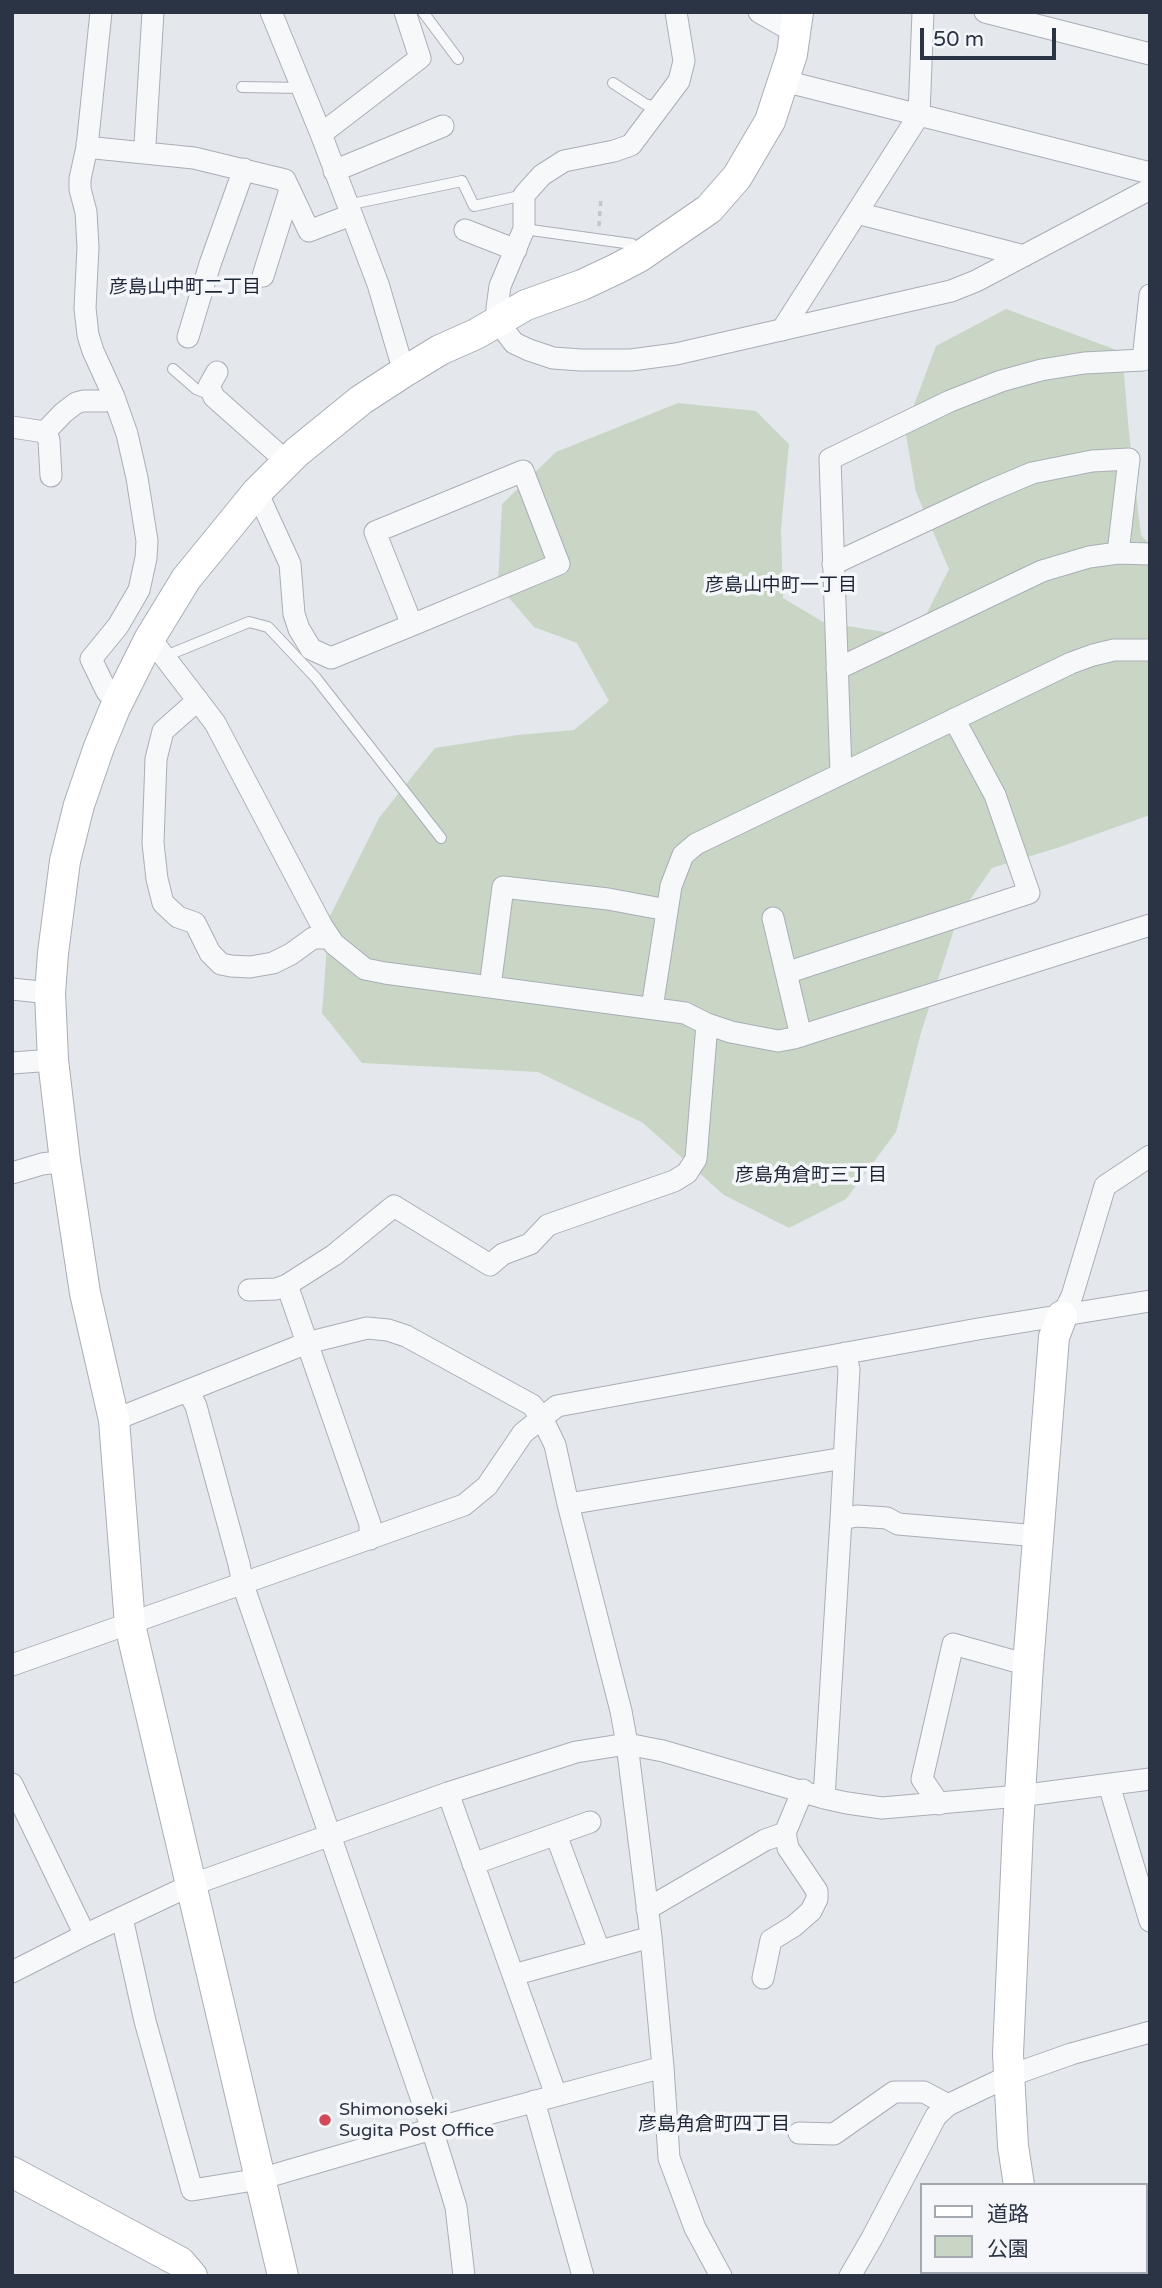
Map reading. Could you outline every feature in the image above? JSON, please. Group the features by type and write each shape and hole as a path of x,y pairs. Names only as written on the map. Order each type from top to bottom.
{"street":[{"path":"89,12 90,51 96,51"},
{"path":"101,12 80,189 86,212 88,247 85,308 93,351 114,397 132,457 147,541 139,590 118,626 91,659 107,692"},
{"path":"141,152 145,144 153,12"},
{"path":"271,12 378,284 404,372"},
{"path":"321,134 420,58 405,12"},
{"path":"676,12 683,51 682,72 674,91 631,145 564,161 542,174 524,195 524,229 500,286 497,308 498,322 513,342 529,350 553,358 581,360 631,360 676,354 951,291 976,281 1150,189"},
{"path":"283,2276 130,1625 114,1420 85,1293 53,1060 50,993 63,873 79,805 115,708 156,646 186,579 257,492 297,452 361,400 440,350 526,305 582,285 616,269 709,209 737,177 753,151 770,121 784,81 797,22 759,12"},
{"path":"782,330 919,115 923,12"},
{"path":"985,12 1150,54"},
{"path":"784,81 1150,173"},
{"path":"334,171 443,126"},
{"path":"87,144 95,148 194,158 285,180 309,231 349,210"},
{"path":"188,337 210,264 244,170"},
{"path":"263,276 290,190"},
{"path":"857,214 1024,256"},
{"path":"465,230 516,250"},
{"path":"841,773 830,459 950,401 1001,381 1041,370 1084,363 1143,360 1150,295"},
{"path":"217,373 209,387 214,397 278,453"},
{"path":"45,432 63,412 76,403 105,401 114,397"},
{"path":"12,426 45,432"},
{"path":"45,432 51,476"},
{"path":"833,564 1032,473 1092,461 1129,459 1118,553"},
{"path":"257,492 290,564 294,614 299,628 312,649 331,658 412,625 559,564 523,471 375,531 412,625"},
{"path":"837,669 1042,571 1089,557 1118,553 1150,554"},
{"path":"156,646 215,723 330,938 365,968 385,973 685,1013 731,1032 778,1041 802,1036 1150,925"},
{"path":"652,1008 676,869 683,855 696,844 1093,655 1114,650 1150,650"},
{"path":"198,700 163,731 156,759 153,843 163,903 178,917 195,923 210,953 221,964 250,967 273,963 313,938 330,938"},
{"path":"786,973 1029,892 995,795 954,719"},
{"path":"490,987 503,887 608,899 667,910"},
{"path":"773,918 802,1036"},
{"path":"12,989 50,993"},
{"path":"249,1290 276,1289 287,1285 334,1255 394,1206 490,1265 503,1254 530,1244 548,1225 611,1205 681,1177 696,1159 707,1024"},
{"path":"12,1063 53,1060"},
{"path":"1019,2183 1013,2146 1008,2054 1019,1796 1054,1337 1072,1296 1105,1186 1150,1156"},
{"path":"12,1173 41,1164 65,1161"},
{"path":"287,1285 370,1524 370,1539"},
{"path":"12,1665 464,1505 487,1486 523,1433 557,1406 1150,1301"},
{"path":"114,1420 307,1343 367,1328 388,1330 406,1336 531,1405 542,1418 555,1445 627,1744 651,1937 669,2158 695,2228 721,2276"},
{"path":"824,1798 849,1369 845,1353"},
{"path":"188,1391 196,1406 243,1585 432,2129 456,2207 464,2276"},
{"path":"568,1504 844,1458"},
{"path":"841,1519 887,1518 898,1524 1038,1536"},
{"path":"939,1804 922,1779 953,1644 1028,1665"},
{"path":"12,1972 191,1885 448,1793 576,1752 627,1744 663,1751 824,1798 883,1808 1019,1796 1150,1779"},
{"path":"12,1784 85,1935"},
{"path":"1109,1785 1150,1920"},
{"path":"763,1978 771,1940 794,1926 811,1911 817,1899 817,1891 788,1848 785,1833 803,1790"},
{"path":"448,1793 556,2095"},
{"path":"473,1864 590,1822"},
{"path":"647,1909 765,1840 785,1833"},
{"path":"556,1835 599,1950"},
{"path":"122,1918 145,2021 192,2190 260,2179 432,2129 663,2067"},
{"path":"513,1975 651,1937"},
{"path":"850,2276 936,2116 948,2105 1009,2076 1071,2054 1150,2032"},
{"path":"799,2133 834,2134 894,2092 924,2092 948,2105"},
{"path":"534,2101 583,2276"},
{"path":"12,2172 180,2262 192,2276"}],"lane":[{"path":"423,12 458,59"},
{"path":"613,83 645,104 660,108"},
{"path":"242,87 303,88"},
{"path":"349,210 462,181 474,205 524,195"},
{"path":"524,229 632,244"},
{"path":"173,369 196,388 214,397"},
{"path":"156,646 173,653 249,622 268,627 316,678 441,838"}],"path":[{"path":"598,239 601,197"}],"green space":[{"path":"1006,309 1122,352 1141,535 1150,545 1150,815 992,868 958,917 920,1036 896,1132 846,1199 789,1228 724,1195 643,1123 538,1072 362,1063 322,1013 329,918 379,818 435,748 518,735 574,730 609,701 577,643 534,627 498,585 502,504 556,452 678,403 756,411 789,444 781,529 783,598 823,622 915,637 949,569 916,492 905,429 936,346"}],"place":[{"name":"Shimonoseki Sugita Post Office","path":"325,2120"}],"district":[{"name":"彦島山中町二丁目","path":"185,288"},
{"name":"彦島山中町一丁目","path":"781,586"},
{"name":"彦島角倉町三丁目","path":"811,1176"},
{"name":"彦島角倉町四丁目","path":"714,2125"}]}
